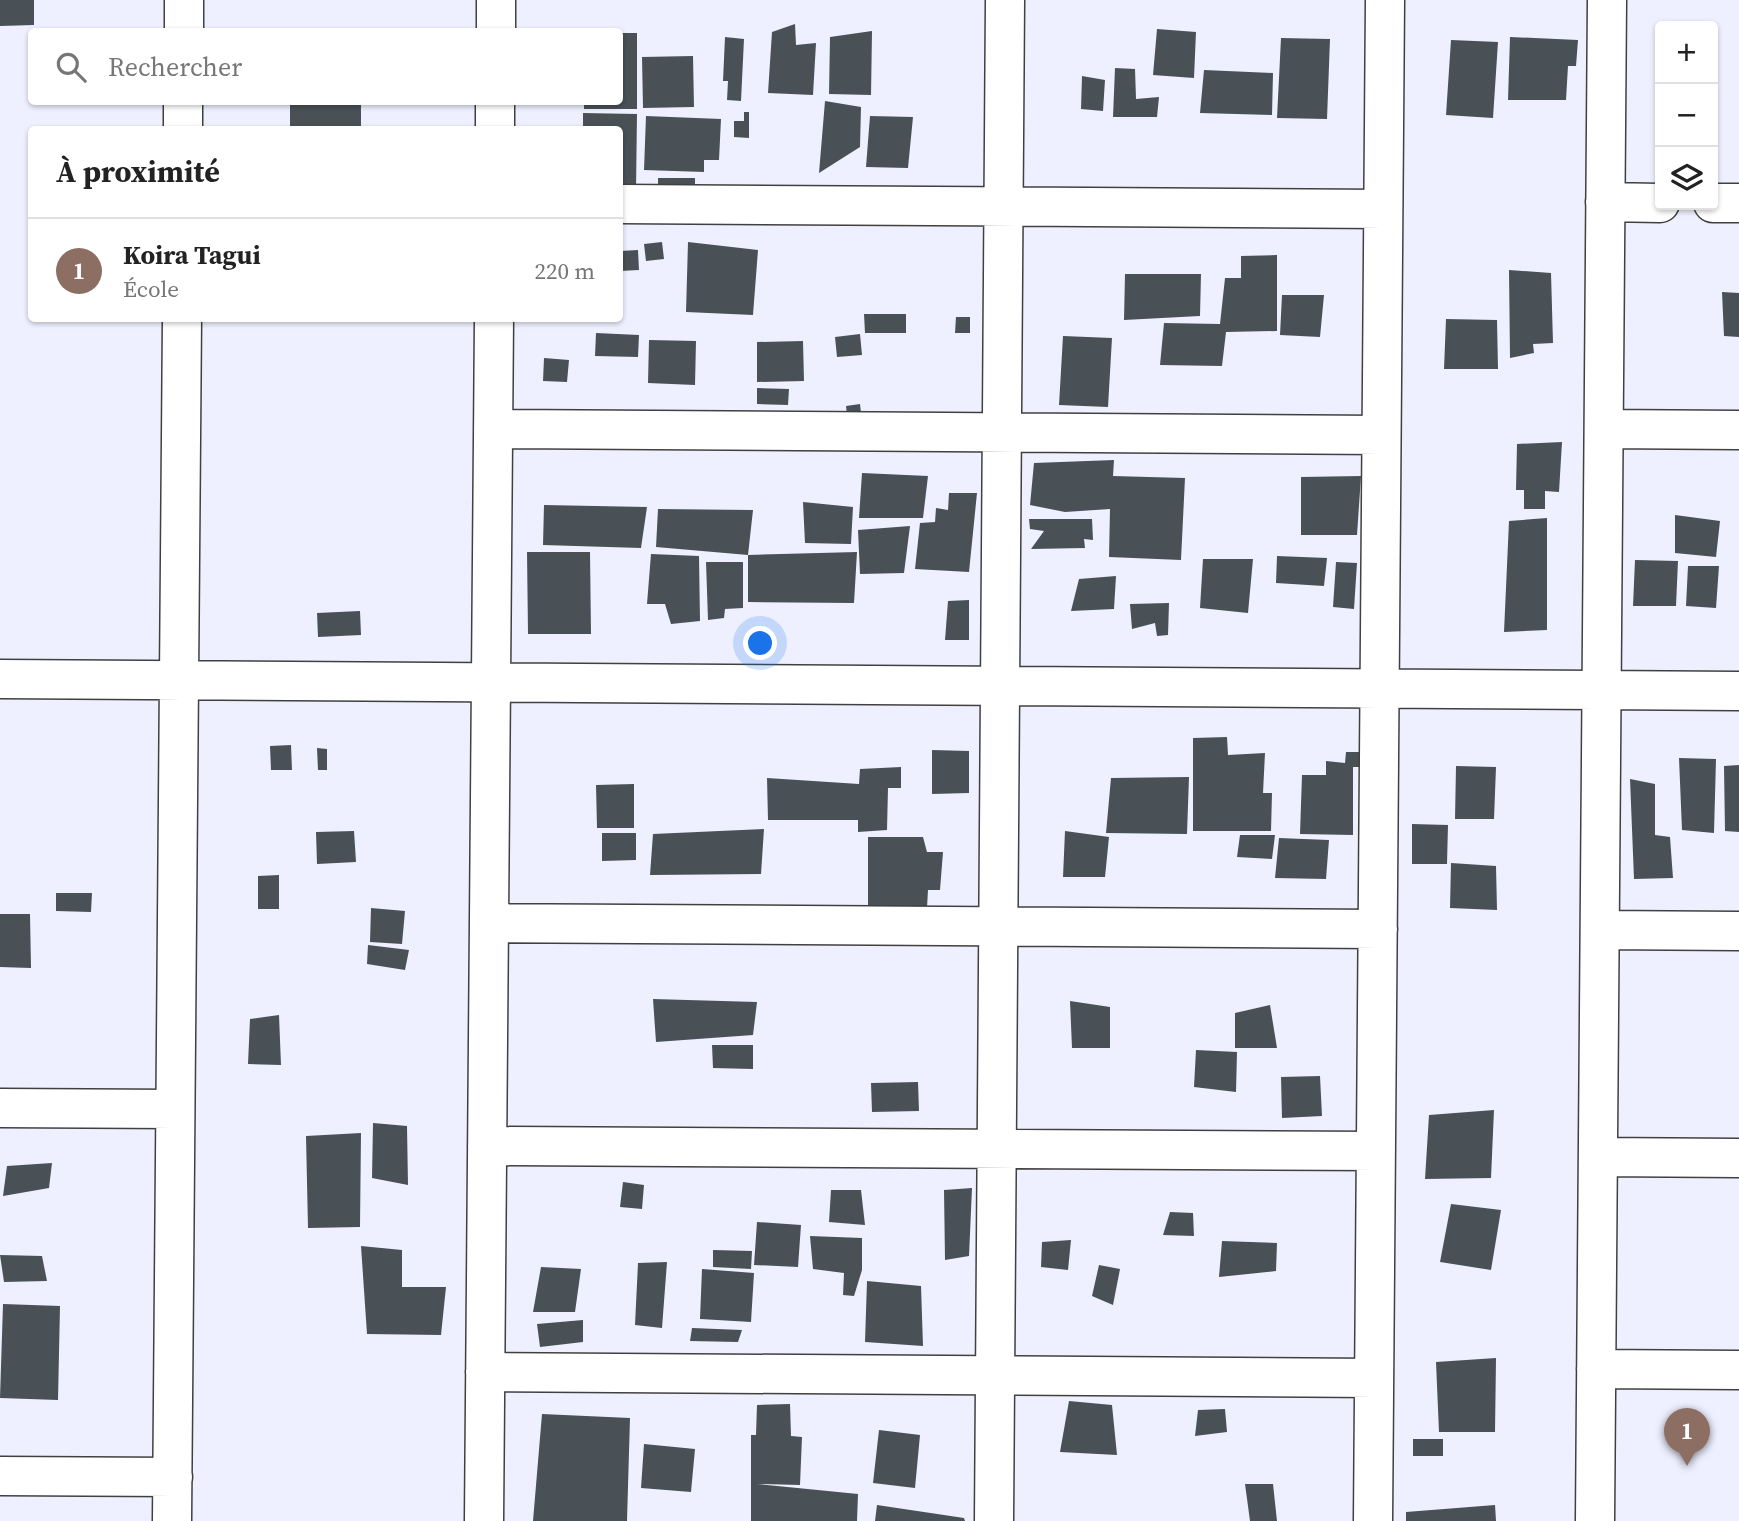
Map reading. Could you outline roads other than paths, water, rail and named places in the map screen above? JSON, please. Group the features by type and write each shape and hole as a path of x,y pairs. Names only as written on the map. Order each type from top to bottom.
{"street":[{"path":"184,0 184,28"},
{"path":"496,0 496,28"},
{"path":"994,1521 1005,0"},
{"path":"1373,1521 1385,0"},
{"path":"1595,1521 1607,0"},
{"path":"183,105 183,126"},
{"path":"495,105 495,126"},
{"path":"1605,202 1655,202"},
{"path":"1718,203 1739,203"},
{"path":"623,204 1383,209"},
{"path":"172,1521 182,322"},
{"path":"484,1521 494,322"},
{"path":"493,429 1381,435"},
{"path":"1604,429 1739,430"},
{"path":"0,680 1739,691"},
{"path":"489,923 1378,929"},
{"path":"1600,930 1739,931"},
{"path":"0,1108 175,1109"},
{"path":"487,1146 1376,1151"},
{"path":"1598,1157 1739,1158"},
{"path":"1596,1369 1739,1370"},
{"path":"485,1372 1374,1378"},
{"path":"0,1476 173,1477"}],"place":[{"name":"Koira Tagui","path":"1687,1466"}]}
